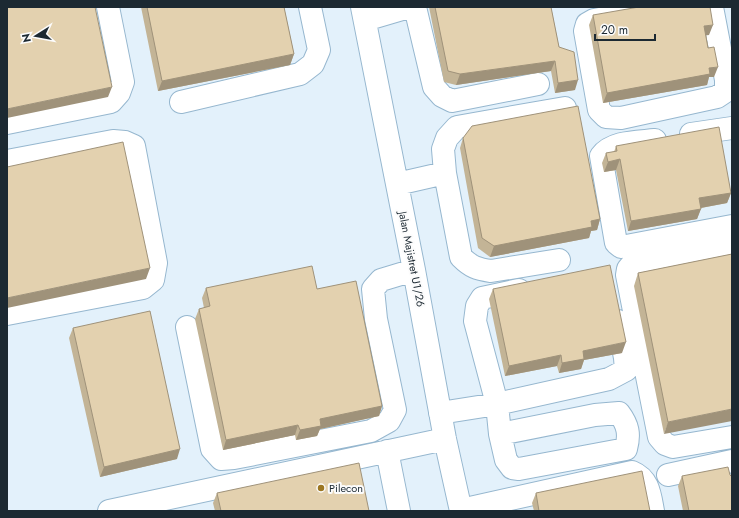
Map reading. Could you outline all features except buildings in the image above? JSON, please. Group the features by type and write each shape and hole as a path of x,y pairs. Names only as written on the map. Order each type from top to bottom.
{"street":[{"path":"7,123 111,102 119,93 122,82 108,7"},
{"path":"181,102 300,74 313,64 319,50 310,7"},
{"path":"364,14 409,7"},
{"path":"415,7 434,86 442,96 452,101 538,84"},
{"path":"664,7 594,20 587,24 585,30 599,110 606,117 621,118 717,97 726,91 726,80 712,7"},
{"name":"Jalan Majistret U1/26","path":"364,14 445,439 461,510"},
{"path":"559,260 491,271 469,266 461,257 445,172 443,149 447,138 457,127 565,108"},
{"path":"732,128 617,145 606,150 601,156 613,231 616,243 621,248 732,226"},
{"path":"7,162 113,141 125,142 134,146 156,263 153,280 143,288 7,314"},
{"path":"397,184 445,172"},
{"path":"732,245 633,263 628,269 627,275 658,437 665,444 673,447 732,436"},
{"path":"187,327 212,450 221,459 234,458 371,431 389,420 395,410 376,319 373,289 381,280 414,270"},
{"path":"440,413 497,404 609,379 626,370 625,358 608,273"},
{"path":"500,434 595,415 619,413 625,421 629,438 626,449 519,469 512,468 506,460 500,434 497,404 475,320 477,306 482,298 536,287"},
{"path":"109,511 445,439"},
{"path":"387,451 399,511"},
{"path":"668,474 732,461"},
{"path":"461,510 632,472 645,480 649,489 653,511"}],"place":[{"name":"Pilecon","path":"321,488"}]}
